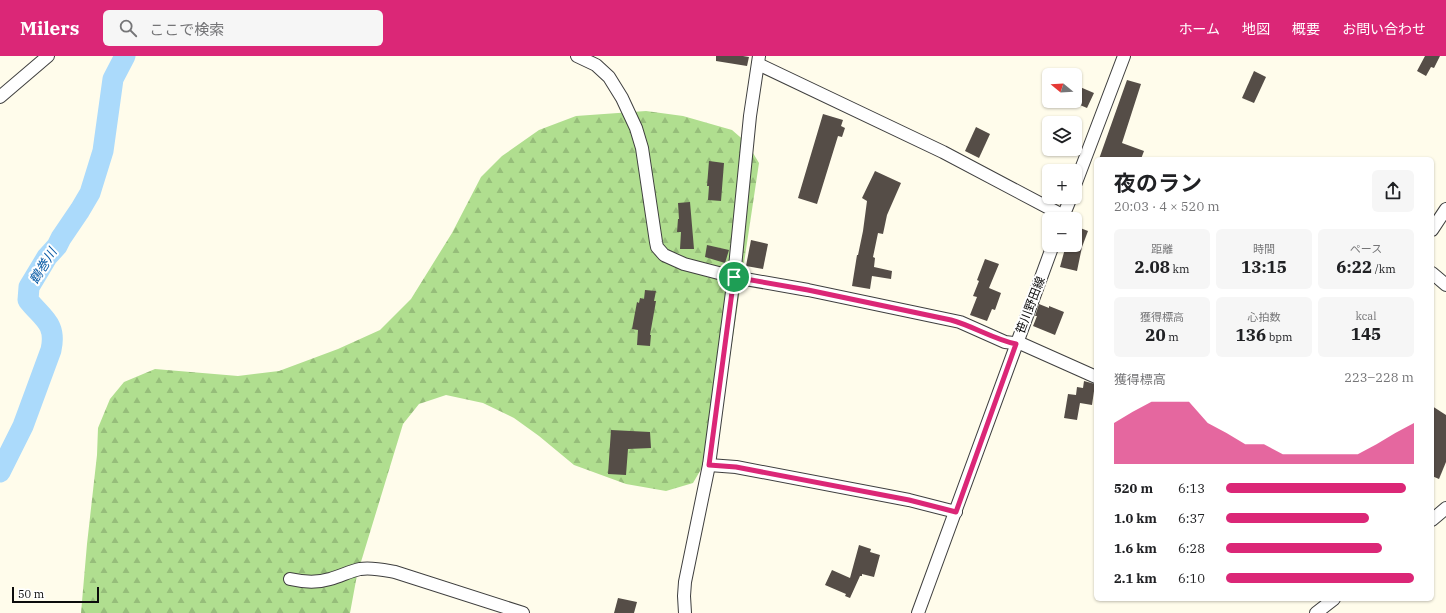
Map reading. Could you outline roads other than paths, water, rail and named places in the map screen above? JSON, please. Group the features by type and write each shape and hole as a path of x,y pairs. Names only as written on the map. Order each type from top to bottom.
{"street":[{"path":"0,97 48,56"},
{"path":"577,56 596,65 609,77 622,98 636,128 642,148 658,247 664,255 674,260 734,277 816,292 951,320 970,326 1005,342 1022,344 1094,376"},
{"path":"1082,167 1124,56"},
{"path":"685,613 684,596 688,570 709,465 734,277 749,123 759,60 943,152 1054,212"},
{"path":"1434,227 1446,209"},
{"name":"笹川野田線","path":"918,613 1050,252"},
{"path":"1434,275 1446,285"},
{"path":"709,465 736,467 909,500 956,512"},
{"path":"1434,518 1446,508"},
{"path":"290,579 300,581 319,581 361,569 385,570 523,613"},
{"path":"1316,613 1331,601"}],"waterway":[{"name":"鶴巻川","path":"0,472 23,426 51,350 52,333 50,327 28,300 29,287 47,257 57,246 90,193 103,151 113,79 125,56"}]}
